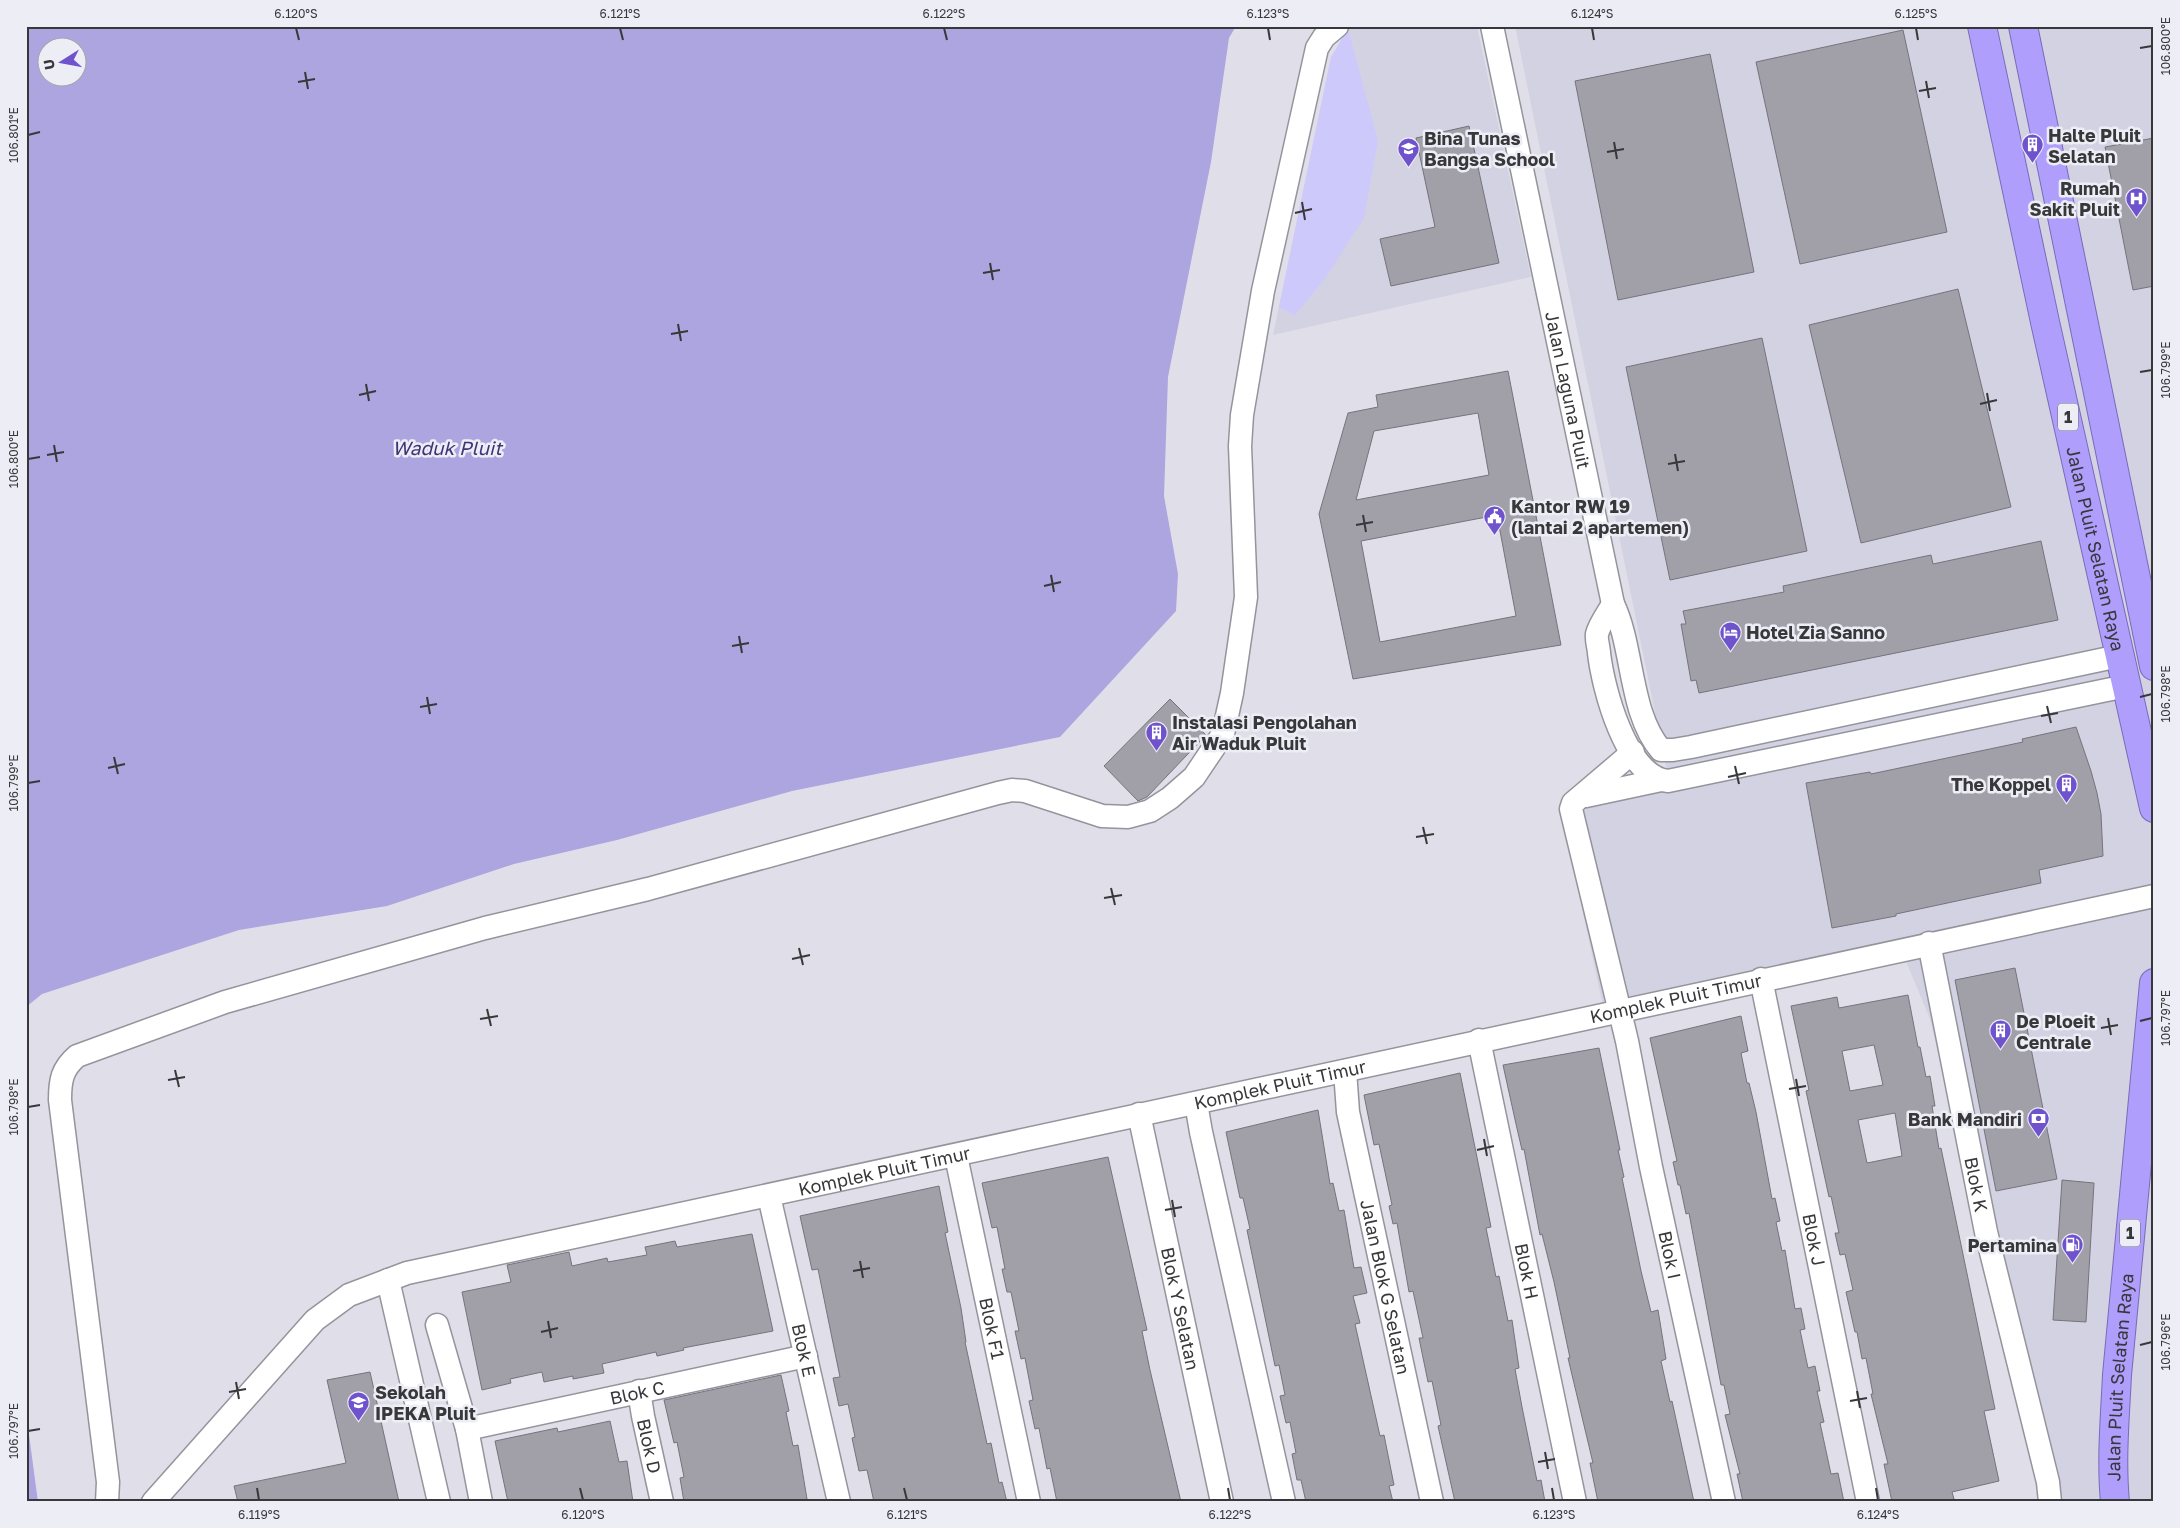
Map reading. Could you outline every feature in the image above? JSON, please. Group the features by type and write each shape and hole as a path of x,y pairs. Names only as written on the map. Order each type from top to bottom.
{"highway":[{"name":"Jalan Pluit Selatan Raya","path":"1982,26 2119,656 2154,808"},
{"name":"Jalan Pluit Selatan Raya","path":"2023,26 2154,666"},
{"path":"2034,269 2070,261"},
{"name":"Jalan Pluit Selatan Raya","path":"2115,1502 2113,1484 2117,1376 2153,998"}],"street":[{"path":"107,1502 108,1482 60,1100 62,1072 77,1056 225,1002 485,928 648,889 998,793 1025,791 1102,816 1128,817 1150,810 1170,798 1194,777 1223,734 1235,674 1246,597 1240,446 1242,415 1263,291 1317,48 1324,37 1337,26"},
{"name":"Jalan Laguna Pluit","path":"1492,26 1551,299 1613,604 1622,622 1646,729 1650,738 1661,750 1690,747 1943,692"},
{"path":"1613,604 1597,634 1601,668 1616,724 1643,767 1661,780"},
{"path":"1949,723 1943,692 2119,656"},
{"path":"1580,797 1661,780 1668,781 2126,686"},
{"path":"1580,797 1633,752"},
{"name":"Blok I","path":"1580,797 1573,803 1571,809 1619,1009 1651,1167 1724,1502"},
{"name":"Komplek Pluit Timur","path":"154,1502 316,1320 349,1295 397,1277 956,1156 1139,1114 1345,1071 1619,1009 2154,896"},
{"name":"Blok K","path":"1929,943 1986,1232 2049,1492"},
{"name":"Blok J","path":"1762,979 1868,1502"},
{"name":"Blok H","path":"1479,1040 1575,1502"},
{"name":"Jalan Blok G Selatan","path":"1345,1071 1348,1112 1432,1502"},
{"path":"1196,1103 1200,1132 1284,1502"},
{"name":"Blok Y Selatan","path":"1139,1114 1222,1502"},
{"name":"Blok F1","path":"956,1156 1029,1502"},
{"name":"Blok E","path":"770,1196 838,1502"},
{"path":"397,1277 439,1502"},
{"path":"437,1326 467,1429 481,1502"},
{"name":"Blok C","path":"467,1429 640,1390 806,1356"},
{"name":"Blok D","path":"640,1390 643,1416 662,1502"}],"shaded area":[{"name":"Bina Tunas Bangsa School","path":"1357,26 1477,26 1531,277 1273,335 1331,57 1348,29"},
{"path":"1515,26 2154,26 2154,1502 2043,1502 1930,1019 1902,952 1605,1016 1561,810 1670,786"},
{"path":"1348,29 1378,141 1364,218 1324,280 1295,315 1279,307 1331,57"}],"water":[{"name":"Waduk Pluit","path":"26,26 1236,26 1229,38 1211,162 1168,377 1164,496 1178,574 1176,611 1060,737 792,791 617,840 514,864 387,906 239,930 42,994 26,1007"},
{"path":"26,1412 38,1502 26,1502"}],"building":[{"path":"1903,30 1947,232 1800,264 1756,62"},
{"path":"1710,54 1754,272 1618,300 1575,81"},
{"path":"1469,126 1499,263 1391,286 1380,239 1435,227 1416,138"},
{"name":"Rumah Sakit Pluit","path":"2154,138 2154,286 2133,290 2105,147"},
{"path":"1958,289 2011,507 1861,543 1809,325"},
{"path":"1762,338 1807,551 1670,580 1626,367"},
{"path":"1508,371 1561,645 1353,679 1319,514 1348,413 1378,407 1376,395","holes":["1478,413 1489,475 1356,500 1374,431","1497,515 1516,616 1380,642 1361,541"]},
{"path":"2041,541 2058,620 1699,693 1696,680 1691,681 1681,624 1686,624 1683,611 1784,592 1783,586 1931,555 1933,564"},
{"name":"Instalasi Pengolahan Air Waduk Pluit","path":"1170,699 1206,735 1147,797 1138,801 1104,766"},
{"path":"2076,727 2097,793 2101,814 2103,856 2039,870 2041,883 1896,914 1896,916 1832,928 1806,783 1870,772 1871,774 2023,742 2022,739"},
{"name":"De Ploeit Centrale","path":"2015,968 2057,1179 1996,1191 1955,980"},
{"path":"1908,995 1926,1077 1930,1076 1935,1106 1932,1106 1939,1149 1941,1148 1995,1409 1984,1411 1999,1481 1952,1492 1954,1499 1941,1502 1892,1502 1884,1464 1888,1464 1871,1394 1873,1394 1866,1358 1862,1359 1846,1292 1853,1290 1845,1254 1840,1255 1835,1233 1839,1233 1831,1196 1829,1197 1806,1091 1809,1090 1791,1006 1837,997 1839,1008","holes":["1874,1045 1883,1085 1850,1091 1842,1051","1895,1113 1902,1156 1867,1163 1858,1120"]},
{"path":"1741,1016 1748,1051 1741,1053 1747,1083 1749,1083 1756,1112 1772,1199 1775,1198 1780,1221 1776,1222 1782,1251 1785,1250 1795,1309 1801,1308 1805,1329 1800,1330 1808,1368 1815,1366 1820,1391 1817,1391 1824,1422 1820,1423 1831,1474 1838,1473 1844,1502 1743,1502 1737,1474 1740,1474 1725,1415 1730,1414 1724,1385 1721,1385 1689,1213 1686,1214 1673,1162 1677,1161 1650,1038"},
{"path":"1599,1048 1620,1150 1618,1150 1624,1177 1622,1178 1641,1271 1651,1312 1658,1310 1666,1359 1661,1361 1670,1402 1672,1401 1694,1502 1598,1502 1590,1463 1593,1463 1568,1358 1570,1358 1554,1282 1542,1234 1540,1235 1524,1149 1522,1150 1503,1065"},
{"path":"1460,1073 1491,1227 1486,1228 1496,1277 1499,1276 1508,1321 1512,1320 1519,1368 1515,1369 1537,1481 1541,1480 1545,1502 1455,1502 1438,1426 1441,1425 1432,1381 1428,1382 1419,1338 1423,1338 1413,1291 1409,1292 1397,1223 1393,1224 1389,1206 1392,1205 1379,1144 1374,1145 1364,1095"},
{"path":"1318,1110 1330,1184 1333,1183 1339,1211 1344,1210 1354,1268 1361,1267 1367,1293 1353,1296 1360,1323 1355,1324 1380,1436 1384,1435 1394,1485 1389,1486 1393,1502 1306,1502 1301,1480 1297,1480 1292,1454 1296,1453 1290,1422 1286,1423 1280,1396 1285,1395 1279,1365 1275,1366 1247,1230 1250,1229 1243,1198 1240,1198 1226,1132"},
{"path":"1108,1157 1147,1330 1142,1331 1150,1370 1181,1502 1057,1502 1050,1468 1047,1469 1039,1428 1035,1429 1029,1401 1033,1400 1025,1358 1021,1359 1015,1331 1019,1331 1011,1292 1007,1292 1002,1269 1005,1269 997,1227 992,1228 982,1183"},
{"name":"Pertamina","path":"2062,1180 2094,1183 2086,1322 2053,1320"},
{"path":"939,1186 948,1232 945,1233 961,1308 965,1342 987,1444 991,1443 999,1483 1002,1482 1007,1502 874,1502 867,1470 859,1471 852,1438 855,1437 848,1404 839,1406 833,1378 840,1377 818,1269 812,1270 800,1216"},
{"path":"752,1234 773,1331 683,1348 684,1350 657,1356 656,1352 602,1364 604,1373 573,1379 573,1376 544,1382 542,1372 510,1379 511,1383 482,1390 462,1292 511,1282 507,1265 569,1252 572,1266 607,1258 608,1262 647,1255 645,1247 675,1241 677,1247"},
{"name":"Sekolah IPEKA Pluit","path":"370,1372 399,1502 238,1502 234,1486 346,1463 327,1380"},
{"path":"781,1375 789,1411 786,1412 793,1446 798,1445 807,1499 795,1502 684,1502 680,1478 684,1477 677,1442 674,1443 664,1400"},
{"path":"610,1421 619,1462 627,1461 633,1502 508,1502 495,1441 557,1428 558,1432"}],"place":[{"name":"Halte Pluit Selatan","path":"2032,164"},
{"name":"Bina Tunas Bangsa School","path":"1408,167"},
{"name":"Rumah Sakit Pluit","path":"2136,217"},
{"name":"Kantor RW 19 (lantai 2 apartemen)","path":"1495,535"},
{"name":"Hotel Zia Sanno","path":"1730,651"},
{"name":"Instalasi Pengolahan Air Waduk Pluit","path":"1156,751"},
{"name":"The Koppel","path":"2067,803"},
{"name":"De Ploeit Centrale","path":"2000,1050"},
{"name":"Bank Mandiri","path":"2038,1138"},
{"name":"Pertamina","path":"2073,1264"},
{"name":"Sekolah IPEKA Pluit","path":"359,1421"}]}
